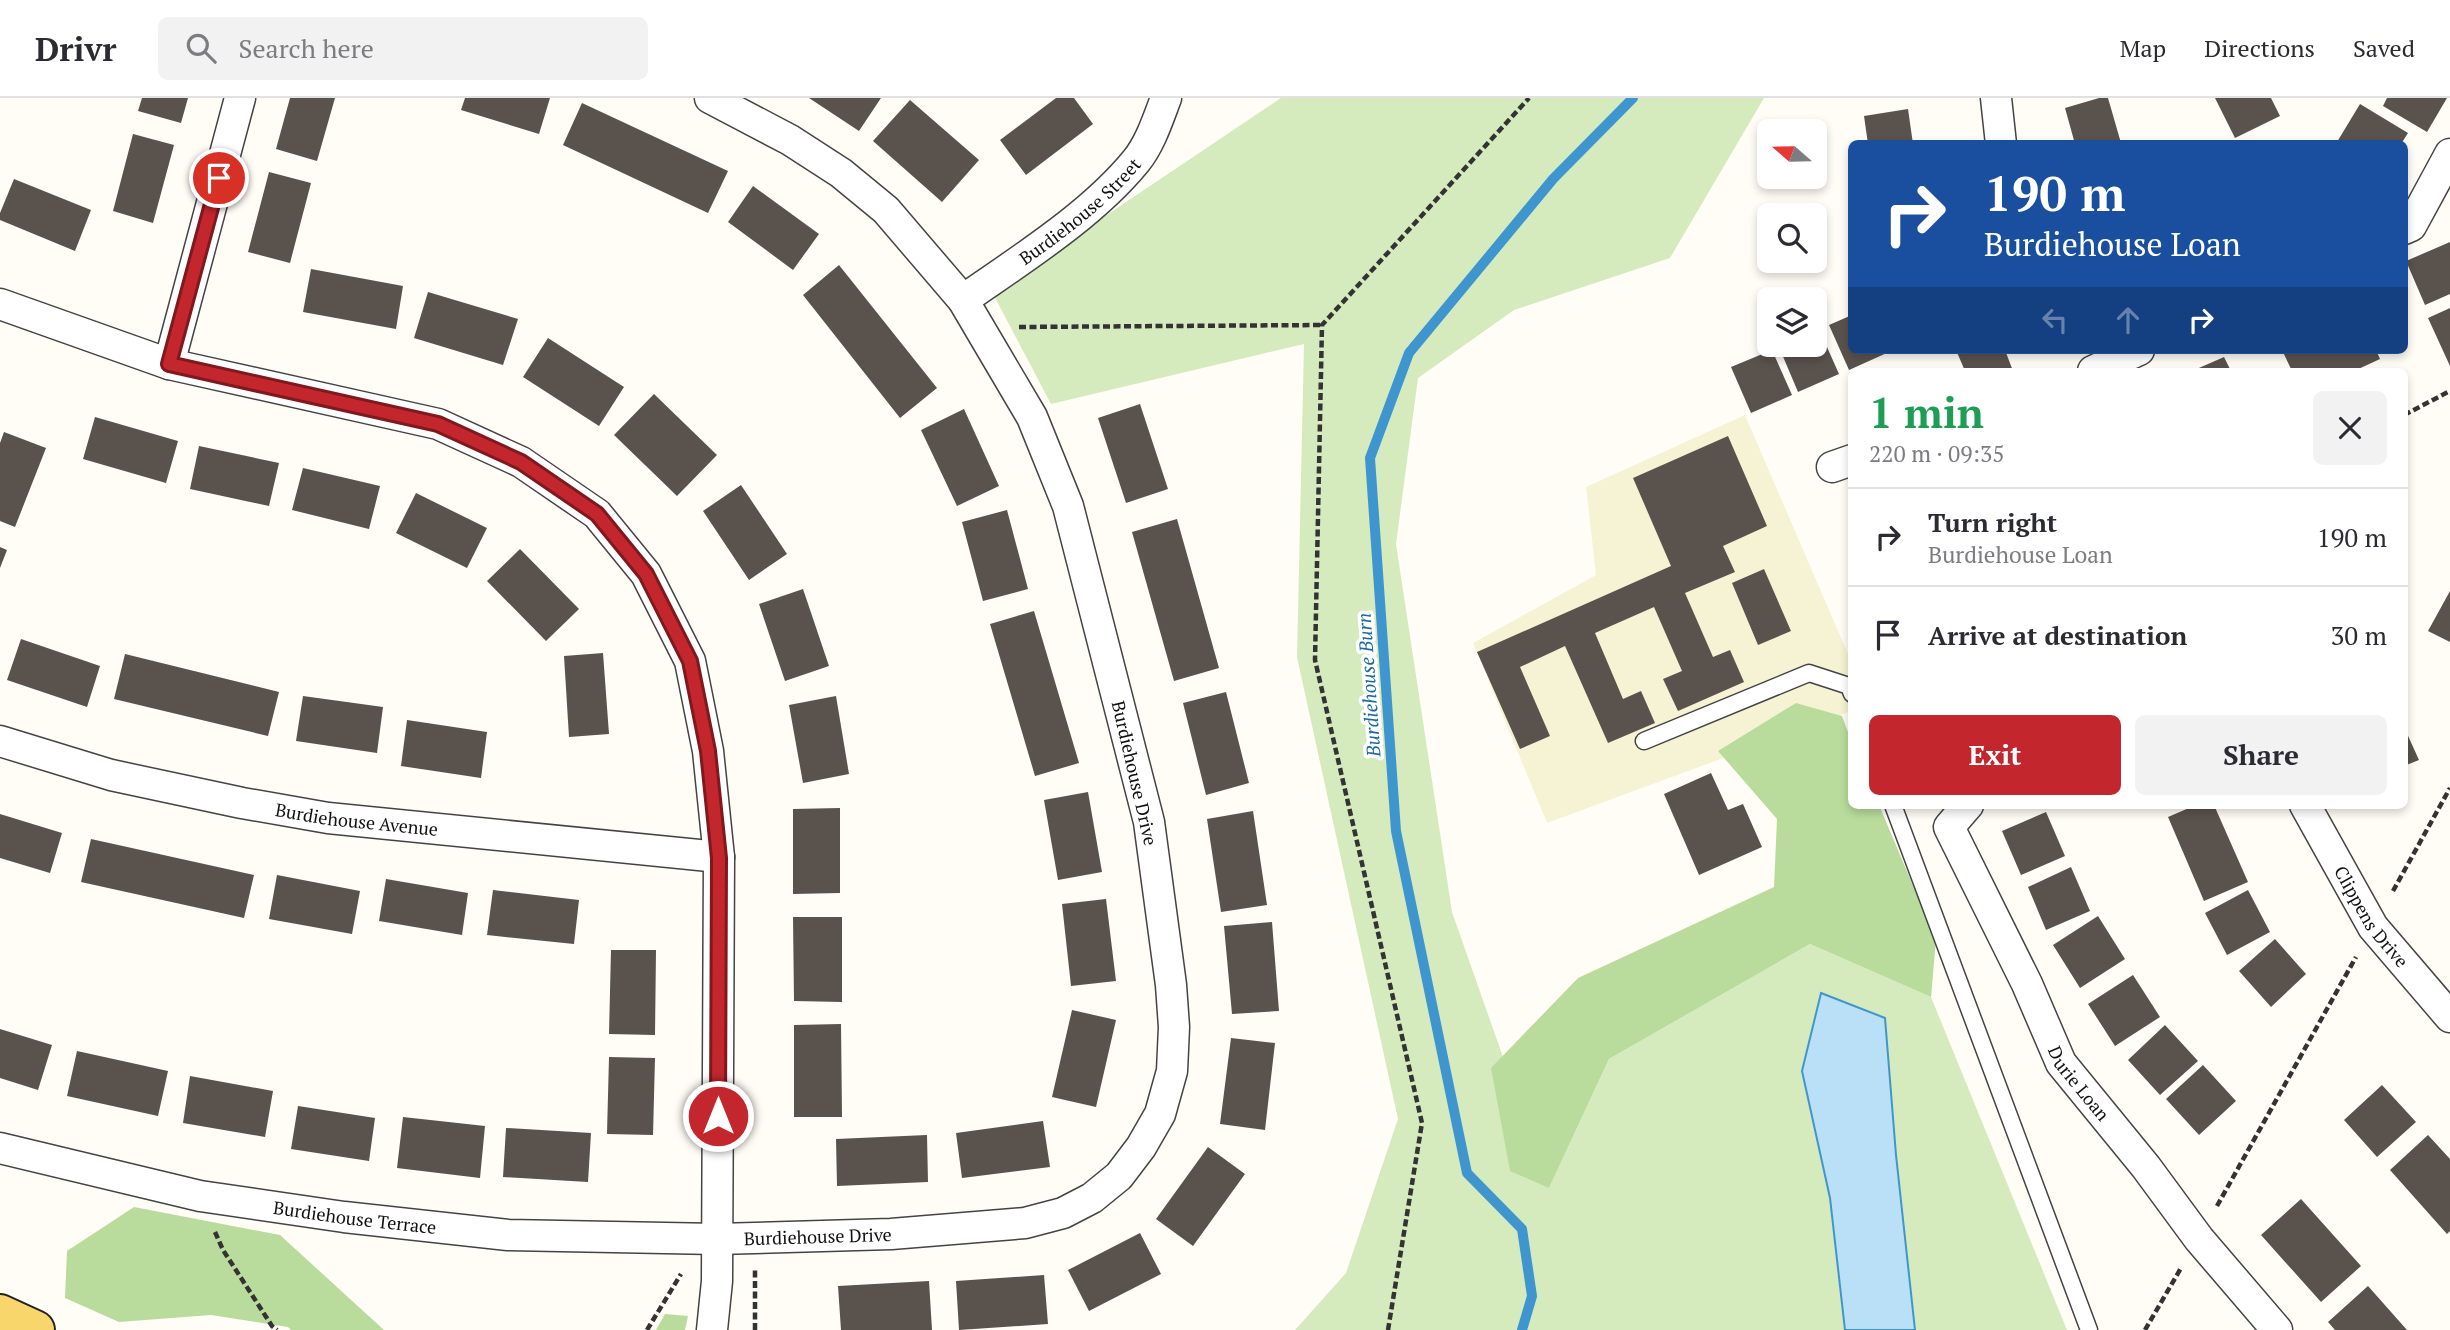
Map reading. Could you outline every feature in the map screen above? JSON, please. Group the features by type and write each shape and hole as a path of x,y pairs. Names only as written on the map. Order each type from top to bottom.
{"main road":[{"path":"0,1314 36,1330"}],"street":[{"path":"169,364 240,98"},
{"name":"Burdiehouse Drive","path":"710,98 790,140 841,173 886,211 963,300 1032,417 1068,506 1149,822 1171,985 1174,1027 1172,1072 1160,1114 1141,1147 1119,1176 1092,1198 1063,1213 1025,1223 985,1228 891,1234 717,1239"},
{"name":"Burdiehouse Street","path":"963,300 1054,236 1105,192 1137,160 1155,127 1166,98"},
{"path":"1996,98 2001,140"},
{"path":"2408,227 2450,154"},
{"path":"0,305 169,364 438,424 521,462 597,514 646,574 690,661 708,751 719,858 717,1281 712,1330"},
{"path":"2093,365 2127,354"},
{"name":"Burdiehouse Avenue","path":"0,741 111,775 328,818 719,858"},
{"name":"Durie Loan","path":"1965,809 1949,827 2027,984 2061,1063 2146,1167 2199,1239 2277,1330"},
{"name":"Clippens Drive","path":"2307,809 2373,927 2450,1017"},
{"name":"Burdiehouse Terrace","path":"0,1148 200,1196 344,1217 508,1235 717,1239"}],"lane":[{"path":"1644,741 1809,673 1848,686"},
{"path":"1894,809 2089,1330"}],"path":[{"path":"1388,1330 1422,1123 1315,660 1322,325 1529,98"},
{"path":"981,328 1322,325"},
{"path":"2408,413 2450,391"},
{"path":"2145,1330 2199,1239 2450,788"},
{"path":"200,1196 223,1250 277,1330"},
{"path":"755,1330 756,1238"},
{"path":"647,1330 682,1273 717,1239"}],"shaded area":[{"path":"1745,415 1848,654 1848,712 1547,823 1473,643 1596,575 1586,487"}],"green space":[{"path":"1281,98 1764,98 1670,258 1514,310 1418,378 1396,544 1452,912 1549,1188 1609,1059 1810,944 1931,997 2067,1330 1295,1330 1346,1273 1398,1119 1297,657 1304,344 1051,404 992,292"},
{"path":"1796,703 1842,716 1848,732 1848,809 1881,809 1936,940 1931,997 1810,944 1609,1059 1549,1188 1510,1171 1491,1068 1578,978 1774,887 1777,819 1718,751"},
{"path":"134,1207 280,1235 384,1330 291,1330 288,1327 211,1315 119,1322 65,1298 67,1251"},
{"path":"665,1314 688,1316 685,1330 656,1330"}],"water":[{"path":"1821,993 1885,1018 1896,1155 1915,1330 1845,1330 1830,1198 1802,1071"}],"building":[{"path":"142,98 188,98 181,123 138,111"},
{"path":"290,98 335,98 317,161 276,149"},
{"path":"465,98 550,98 539,134 461,110"},
{"path":"809,98 881,98 859,131"},
{"path":"1056,98 1074,98 1093,124 1026,175 1000,140"},
{"path":"2108,98 2120,140 2074,140 2065,108"},
{"path":"2215,98 2271,98 2280,116 2235,138"},
{"path":"2387,98 2447,98 2427,132 2383,106"},
{"path":"910,100 979,160 942,202 873,141"},
{"path":"582,103 728,171 708,213 563,145"},
{"path":"2360,104 2408,133 2404,140 2338,140"},
{"path":"1908,109 1912,140 1867,140 1864,116"},
{"path":"133,134 174,145 153,223 113,211"},
{"path":"269,172 311,183 290,263 248,252"},
{"path":"14,179 91,210 75,251 0,220 0,213"},
{"path":"753,186 819,234 793,270 728,222"},
{"path":"2450,242 2450,294 2425,305 2408,260"},
{"path":"839,265 937,388 900,418 803,295"},
{"path":"311,269 403,286 396,329 303,312"},
{"path":"428,292 518,319 503,365 414,338"},
{"path":"2450,308 2450,366 2428,318"},
{"path":"1848,317 1848,354 1885,354 1848,368 1829,325"},
{"path":"548,338 624,387 599,426 523,377"},
{"path":"1827,347 1839,374 1798,392 1783,357 1827,357"},
{"path":"1958,354 2007,354 2012,368 1964,368"},
{"path":"2284,354 2378,354 2380,359 2360,368 2291,368"},
{"path":"1757,356 1775,357 1792,395 1751,413 1731,367"},
{"path":"2224,357 2230,368 2199,368"},
{"path":"654,394 717,455 677,496 614,435"},
{"path":"1140,404 1168,489 1126,503 1098,418"},
{"path":"964,409 999,486 957,506 921,430"},
{"path":"95,417 178,441 166,483 83,459"},
{"path":"4,432 46,448 15,527 0,521 0,443"},
{"path":"1728,436 1767,526 1723,546 1735,572 1685,593 1713,657 1730,650 1744,682 1678,711 1663,679 1682,671 1654,607 1595,633 1623,699 1641,691 1655,723 1608,743 1565,646 1520,667 1550,736 1520,749 1477,652 1671,566 1633,478"},
{"path":"199,446 279,463 269,506 190,489"},
{"path":"303,468 380,486 369,529 292,510"},
{"path":"741,485 787,554 749,580 703,511"},
{"path":"416,493 487,528 467,568 396,533"},
{"path":"1007,510 1028,589 983,601 962,522"},
{"path":"1177,519 1219,668 1174,681 1132,532"},
{"path":"0,547 7,550 0,568"},
{"path":"520,549 579,609 546,641 487,581"},
{"path":"1764,569 1791,631 1758,645 1732,583"},
{"path":"803,589 829,666 785,681 759,604"},
{"path":"2450,591 2450,642 2428,631"},
{"path":"1034,611 1079,763 1035,776 990,624"},
{"path":"21,639 100,666 87,707 7,680"},
{"path":"603,653 609,734 569,737 564,656"},
{"path":"125,654 279,692 268,736 114,699"},
{"path":"1226,692 1249,783 1206,795 1183,703"},
{"path":"303,696 383,707 377,753 296,741"},
{"path":"836,696 849,774 803,783 789,705"},
{"path":"407,720 487,732 481,778 401,766"},
{"path":"2408,736 2419,760 2408,764"},
{"path":"1711,773 1728,810 1743,804 1762,847 1699,875 1664,794"},
{"path":"1088,792 1102,872 1058,880 1044,800"},
{"path":"840,808 840,893 793,894 793,809"},
{"path":"2187,809 2216,809 2248,882 2204,901 2168,817"},
{"path":"1253,811 1267,905 1221,912 1207,819"},
{"path":"2046,812 2065,856 2021,875 2002,831"},
{"path":"0,814 62,833 50,873 0,858"},
{"path":"91,839 254,875 244,918 81,882"},
{"path":"2071,867 2090,911 2046,930 2028,887"},
{"path":"277,875 360,891 352,934 269,919"},
{"path":"386,879 468,893 462,935 379,921"},
{"path":"493,890 579,900 574,944 487,935"},
{"path":"2248,890 2270,932 2227,955 2205,913"},
{"path":"1106,899 1116,981 1071,986 1062,904"},
{"path":"2098,916 2125,959 2080,988 2053,945"},
{"path":"793,917 842,917 842,1002 794,1001"},
{"path":"1272,922 1279,1011 1232,1014 1224,926"},
{"path":"2275,939 2306,974 2271,1007 2239,971"},
{"path":"611,950 656,950 655,1035 609,1034"},
{"path":"2133,975 2160,1017 2115,1046 2088,1004"},
{"path":"1072,1010 1116,1020 1096,1107 1052,1097"},
{"path":"841,1024 842,1117 794,1117 794,1025"},
{"path":"2165,1025 2198,1061 2160,1095 2128,1060"},
{"path":"0,1029 52,1045 38,1090 0,1078"},
{"path":"1231,1038 1275,1043 1265,1130 1220,1124"},
{"path":"77,1051 168,1071 158,1116 67,1096"},
{"path":"609,1057 655,1058 653,1135 607,1134"},
{"path":"2203,1065 2236,1101 2199,1135 2166,1099"},
{"path":"190,1076 273,1091 265,1137 183,1123"},
{"path":"2382,1085 2416,1122 2377,1157 2344,1120"},
{"path":"298,1106 375,1118 369,1161 291,1149"},
{"path":"403,1117 485,1126 480,1178 397,1168"},
{"path":"1043,1121 1050,1167 962,1178 956,1133"},
{"path":"506,1128 591,1133 588,1182 503,1177"},
{"path":"927,1135 928,1182 837,1186 836,1139"},
{"path":"2428,1135 2450,1159 2450,1231 2447,1234 2390,1170"},
{"path":"1208,1147 1245,1174 1193,1246 1156,1219"},
{"path":"2301,1199 2361,1266 2321,1302 2261,1235"},
{"path":"1140,1233 1161,1274 1089,1311 1068,1270"},
{"path":"1044,1275 1048,1324 959,1330 956,1281"},
{"path":"929,1281 932,1330 841,1330 838,1286"},
{"path":"2368,1286 2407,1330 2335,1330 2328,1322"}],"waterway":[{"name":"Burdiehouse Burn","path":"1522,1330 1532,1296 1522,1229 1467,1173 1396,831 1370,458 1409,353 1553,179 1633,98"}],"route":[{"path":"219,178 169,364 438,424 521,462 597,514 646,574 690,661 708,751 719,858 718,1116"}]}
